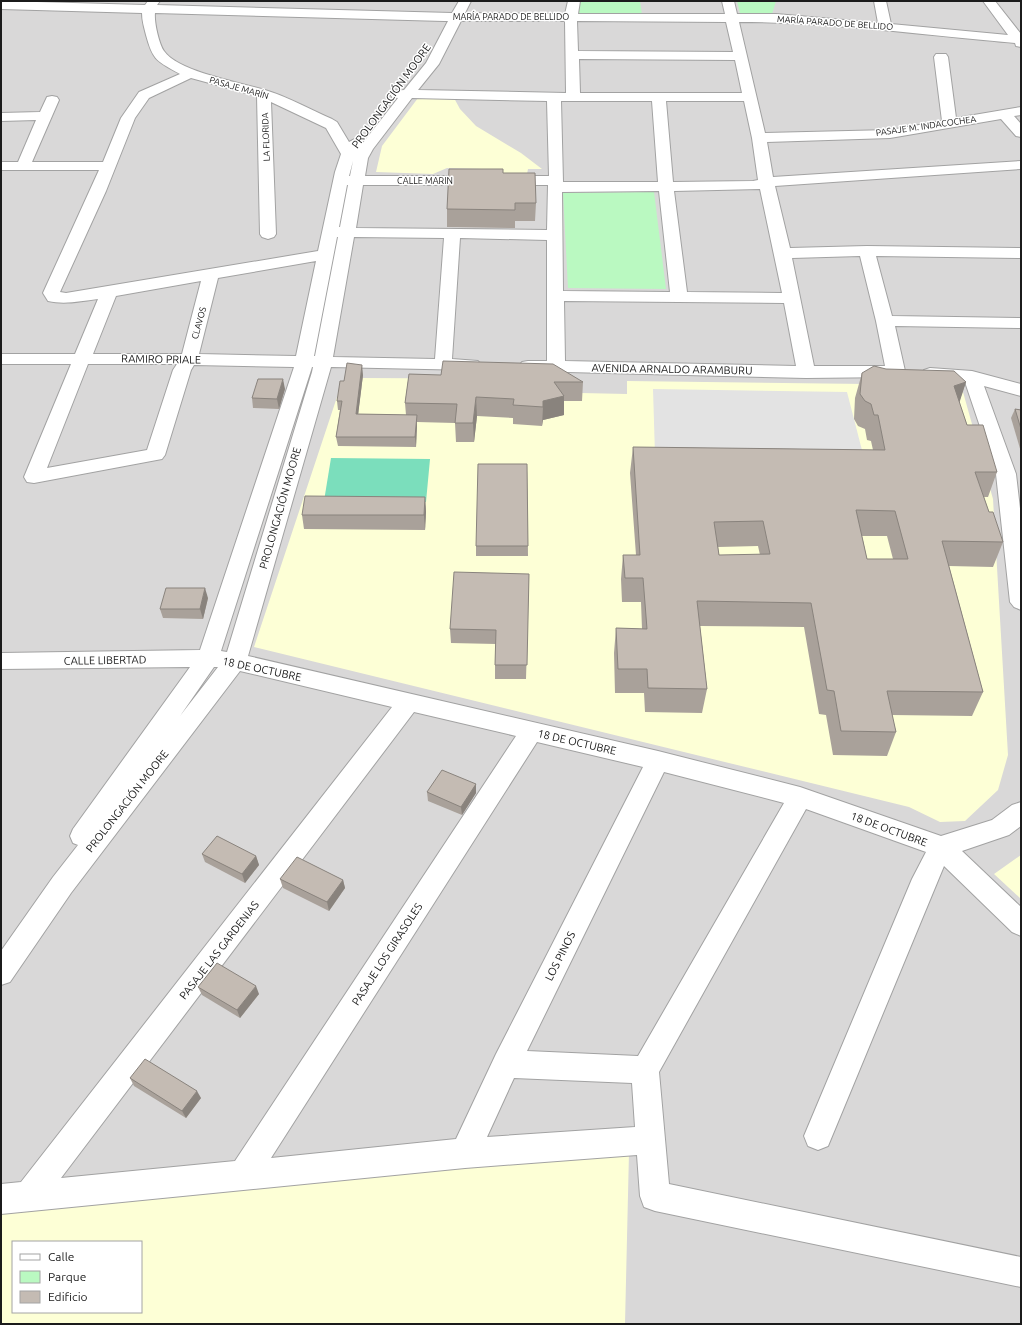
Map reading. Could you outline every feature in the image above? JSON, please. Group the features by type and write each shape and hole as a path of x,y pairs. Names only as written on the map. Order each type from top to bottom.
{"street":[{"path":"370,16 377,1"},
{"path":"573,97 571,17 574,1"},
{"path":"728,1 759,138 766,182 783,253 806,372"},
{"path":"880,1 885,27"},
{"path":"988,1 1020,41"},
{"name":"MARÍA PARADO DE BELLIDO","path":"1,5 152,5 370,16 455,9 571,17 646,12 732,18 777,12 885,27 1020,41"},
{"name":"PASAJE MARÍN","path":"152,5 148,20 157,52 165,60 190,74 264,94 332,125 354,156"},
{"name":"PROLONGACIÓN MOORE","path":"1,973 62,885 235,661 312,367 354,156 366,148 401,94 432,64 455,9"},
{"path":"572,55 741,56"},
{"path":"940,57 950,124"},
{"path":"190,74 144,95 138,102 128,118 51,293 54,297 66,298 324,255"},
{"name":"LA FLORIDA","path":"264,94 268,180 268,234"},
{"path":"401,94 554,97 749,97"},
{"path":"554,97 556,183 556,366"},
{"path":"659,97 666,186 679,297"},
{"path":"24,166 52,100"},
{"name":"PASAJE M. INDACOCHEA","path":"759,138 890,134 1021,111"},
{"path":"1005,115 1021,133"},
{"path":"1,117 45,116"},
{"name":"CALLE MARIN","path":"349,181 755,186 766,182 1021,165"},
{"path":"1,166 108,166"},
{"path":"338,232 555,235"},
{"name":"PROLONGACIÓN MOORE","path":"1,949 208,658 312,367 324,255 338,232"},
{"path":"443,364 452,234"},
{"path":"783,253 867,251 1021,254"},
{"path":"867,251 885,321 895,371"},
{"name":"CLAVOS","path":"79,364 34,477 155,455 186,365 211,275"},
{"path":"79,364 109,292"},
{"path":"556,296 792,298"},
{"path":"885,321 1021,322"},
{"name":"RAMIRO PRIALE","path":"1,359 79,364 312,367"},
{"name":"RAMIRO PRIALE","path":"1,370 79,364"},
{"path":"312,367 443,364 488,365"},
{"name":"AVENIDA ARNALDO ARAMBURU","path":"511,366 806,372 895,371 972,377 1021,390"},
{"path":"972,377 1006,474 1021,602"},
{"name":"CALLE LIBERTAD","path":"1,661 208,658"},
{"name":"18 DE OCTUBRE","path":"208,658 235,661 658,761 800,797 941,847"},
{"name":"PASAJE LAS GARDENIAS","path":"15,1198 409,702"},
{"name":"PASAJE LOS GIRASOLES","path":"243,1175 531,732"},
{"name":"LOS PINOS","path":"465,1153 506,1064 658,761"},
{"path":"800,797 645,1070 655,1196 1021,1272"},
{"path":"818,1136 925,879 941,847 1000,828 1021,812"},
{"path":"941,847 1021,924"},
{"path":"506,1064 645,1070"},
{"path":"15,1198 465,1153 650,1140"}],"shaded area":[{"path":"1,1 1021,1 1021,1324 1,1324"},
{"path":"418,98 454,98 460,109 476,126 521,153 542,169 528,169 527,174 490,174 482,169 447,168 433,174 376,172 382,146"},
{"path":"360,378 554,379 581,393 627,394 627,381 950,385 963,392 993,499 1008,755 998,790 965,821 940,822 909,807 254,647 340,388"},
{"path":"653,389 847,392 864,458 655,455"},
{"path":"1021,855 1021,899 994,874"},
{"path":"629,1152 625,1324 1,1324 1,1206"}],"green space":[{"path":"579,1 640,1 642,15 579,14"},
{"path":"737,1 776,1 772,14 740,13"},
{"path":"654,192 666,289 568,288 563,193"},
{"path":"331,458 430,459 426,502 324,501"}],"building":[{"path":"449,169 503,169 503,173 535,173 536,203 515,203 515,210 447,209"},
{"path":"443,361 553,364 583,382 554,382 564,396 543,401 543,407 513,405 514,399 476,397 473,423 455,423 457,404 405,403 409,374 441,375"},
{"path":"347,363 362,365 356,414 417,415 415,437 336,437 342,401 337,401 340,381 344,381"},
{"path":"874,366 886,369 954,371 966,382 954,386 967,425 983,425 997,472 975,472 989,512 993,512 1003,542 942,541 983,692 887,691 896,732 841,731 834,691 827,690 811,603 697,601 707,689 648,688 647,669 618,669 616,628 647,629 643,578 625,578 623,555 640,555 633,447 885,450 878,415 874,415 871,404 865,401 860,394 862,373","holes":["856,510 895,511 908,559 867,559","763,521 770,554 719,555 714,522"]},
{"path":"258,379 283,379 277,399 252,398"},
{"path":"1015,409 1021,410 1021,429"},
{"path":"478,464 527,464 528,546 476,546"},
{"path":"305,496 425,497 424,515 302,515"},
{"path":"454,572 529,574 527,665 495,665 496,630 450,629"},
{"path":"166,588 205,588 200,609 160,609"},
{"path":"442,770 476,784 461,807 427,792"},
{"path":"217,836 256,856 242,874 202,854"},
{"path":"297,857 343,880 327,902 280,879"},
{"path":"217,963 256,986 237,1010 198,987"},
{"path":"145,1059 197,1091 182,1111 130,1078"}]}
